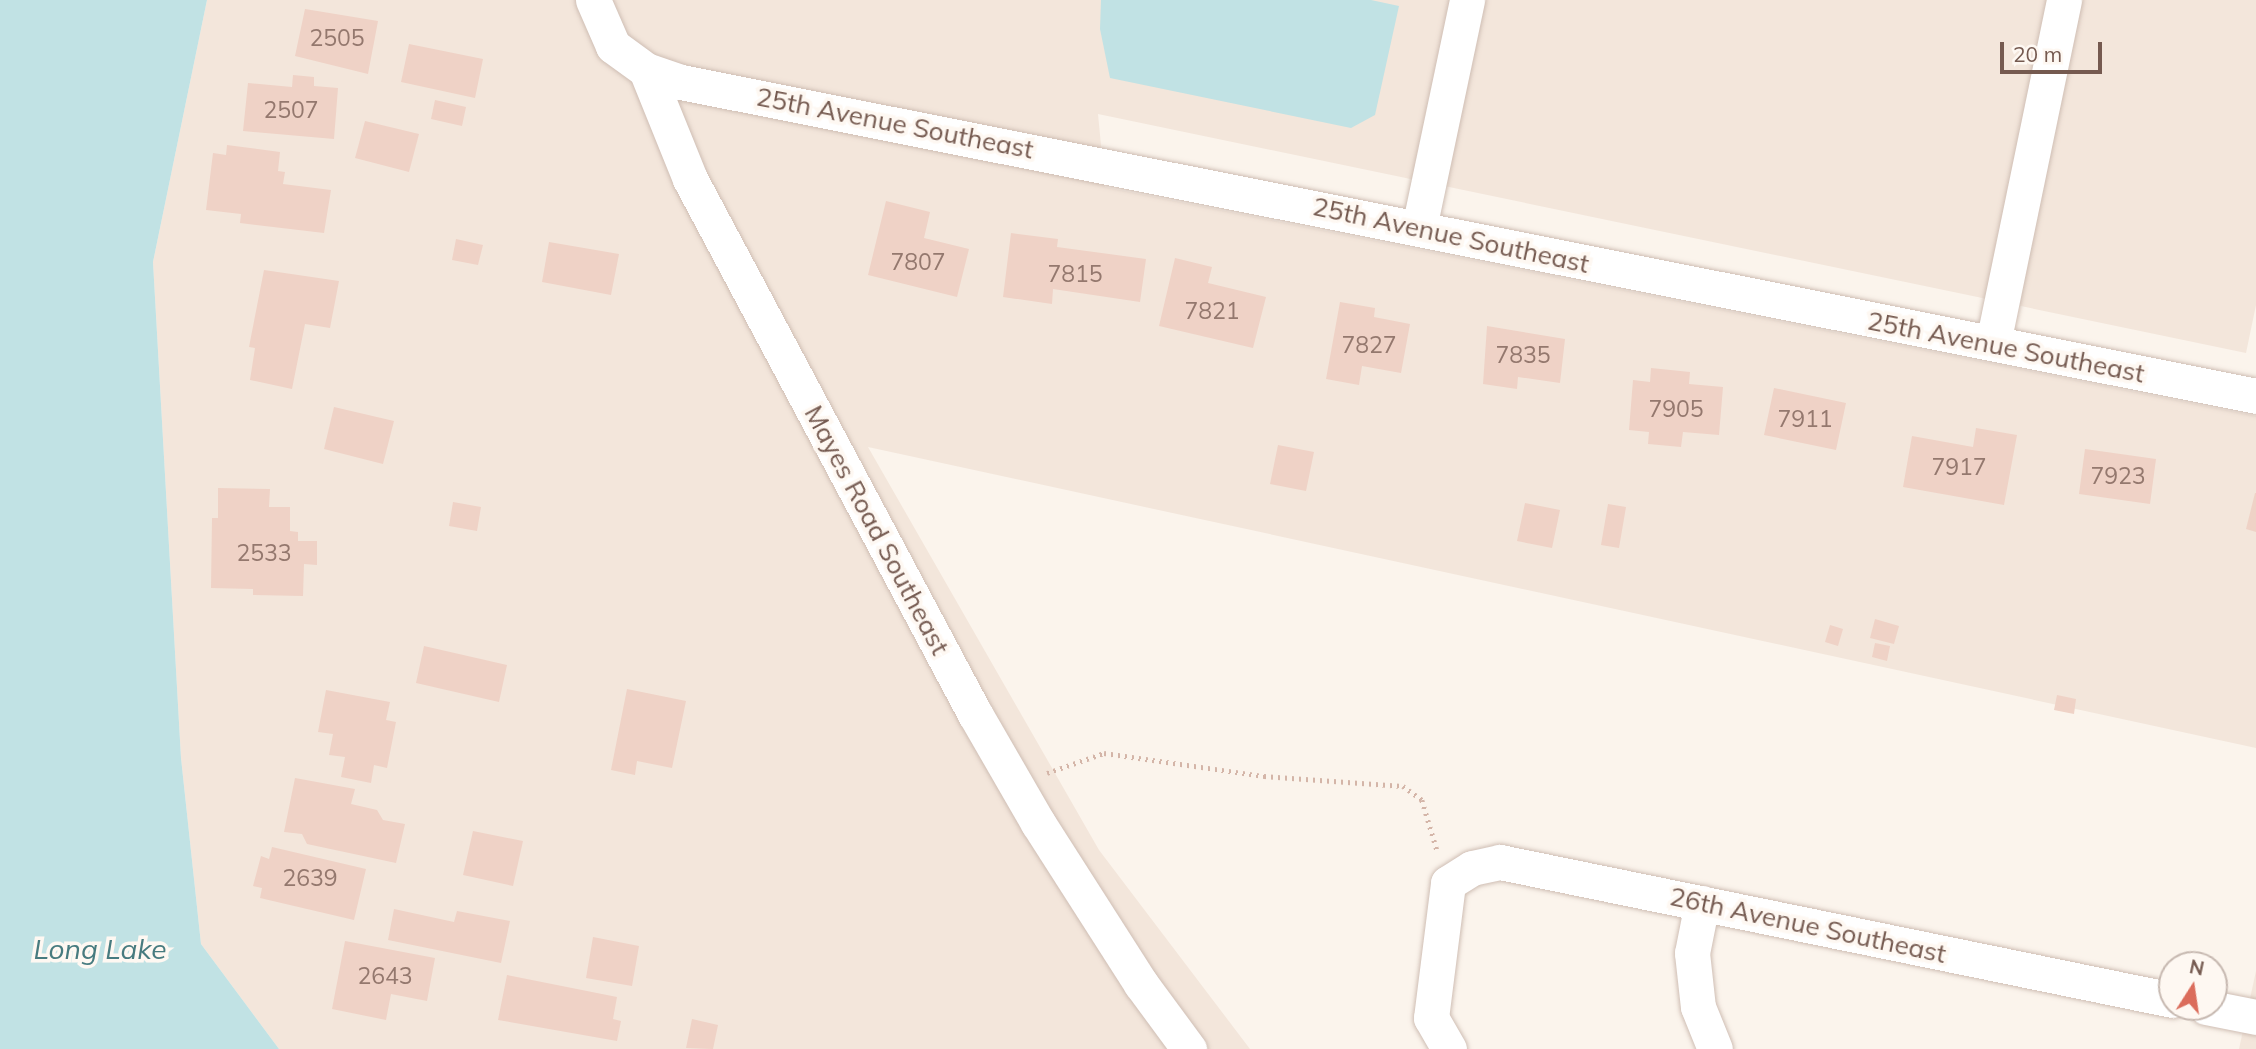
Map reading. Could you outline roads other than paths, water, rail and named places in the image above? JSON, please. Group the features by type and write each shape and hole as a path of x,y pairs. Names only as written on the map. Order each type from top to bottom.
{"street":[{"path":"593,0 614,46 646,70"},
{"path":"1419,228 1467,0"},
{"path":"1993,343 2064,0"},
{"name":"25th Avenue Southeast","path":"646,70 681,82 2256,397"},
{"name":"Mayes Road Southeast","path":"646,70 701,201 1017,786 1141,985 1189,1049"},
{"name":"26th Avenue Southeast","path":"1449,1049 1431,1018 1448,883 1472,868 1500,862 2158,997"},
{"path":"1702,903 1692,953 1698,1007 1715,1049"},
{"path":"2228,1011 2256,1017"}],"water":[{"name":"Long Lake","path":"0,0 207,0 153,262 181,758 201,944 279,1049 0,1049"},
{"path":"1101,0 1371,0 1399,6 1375,115 1351,128 1110,78 1100,29"}]}
